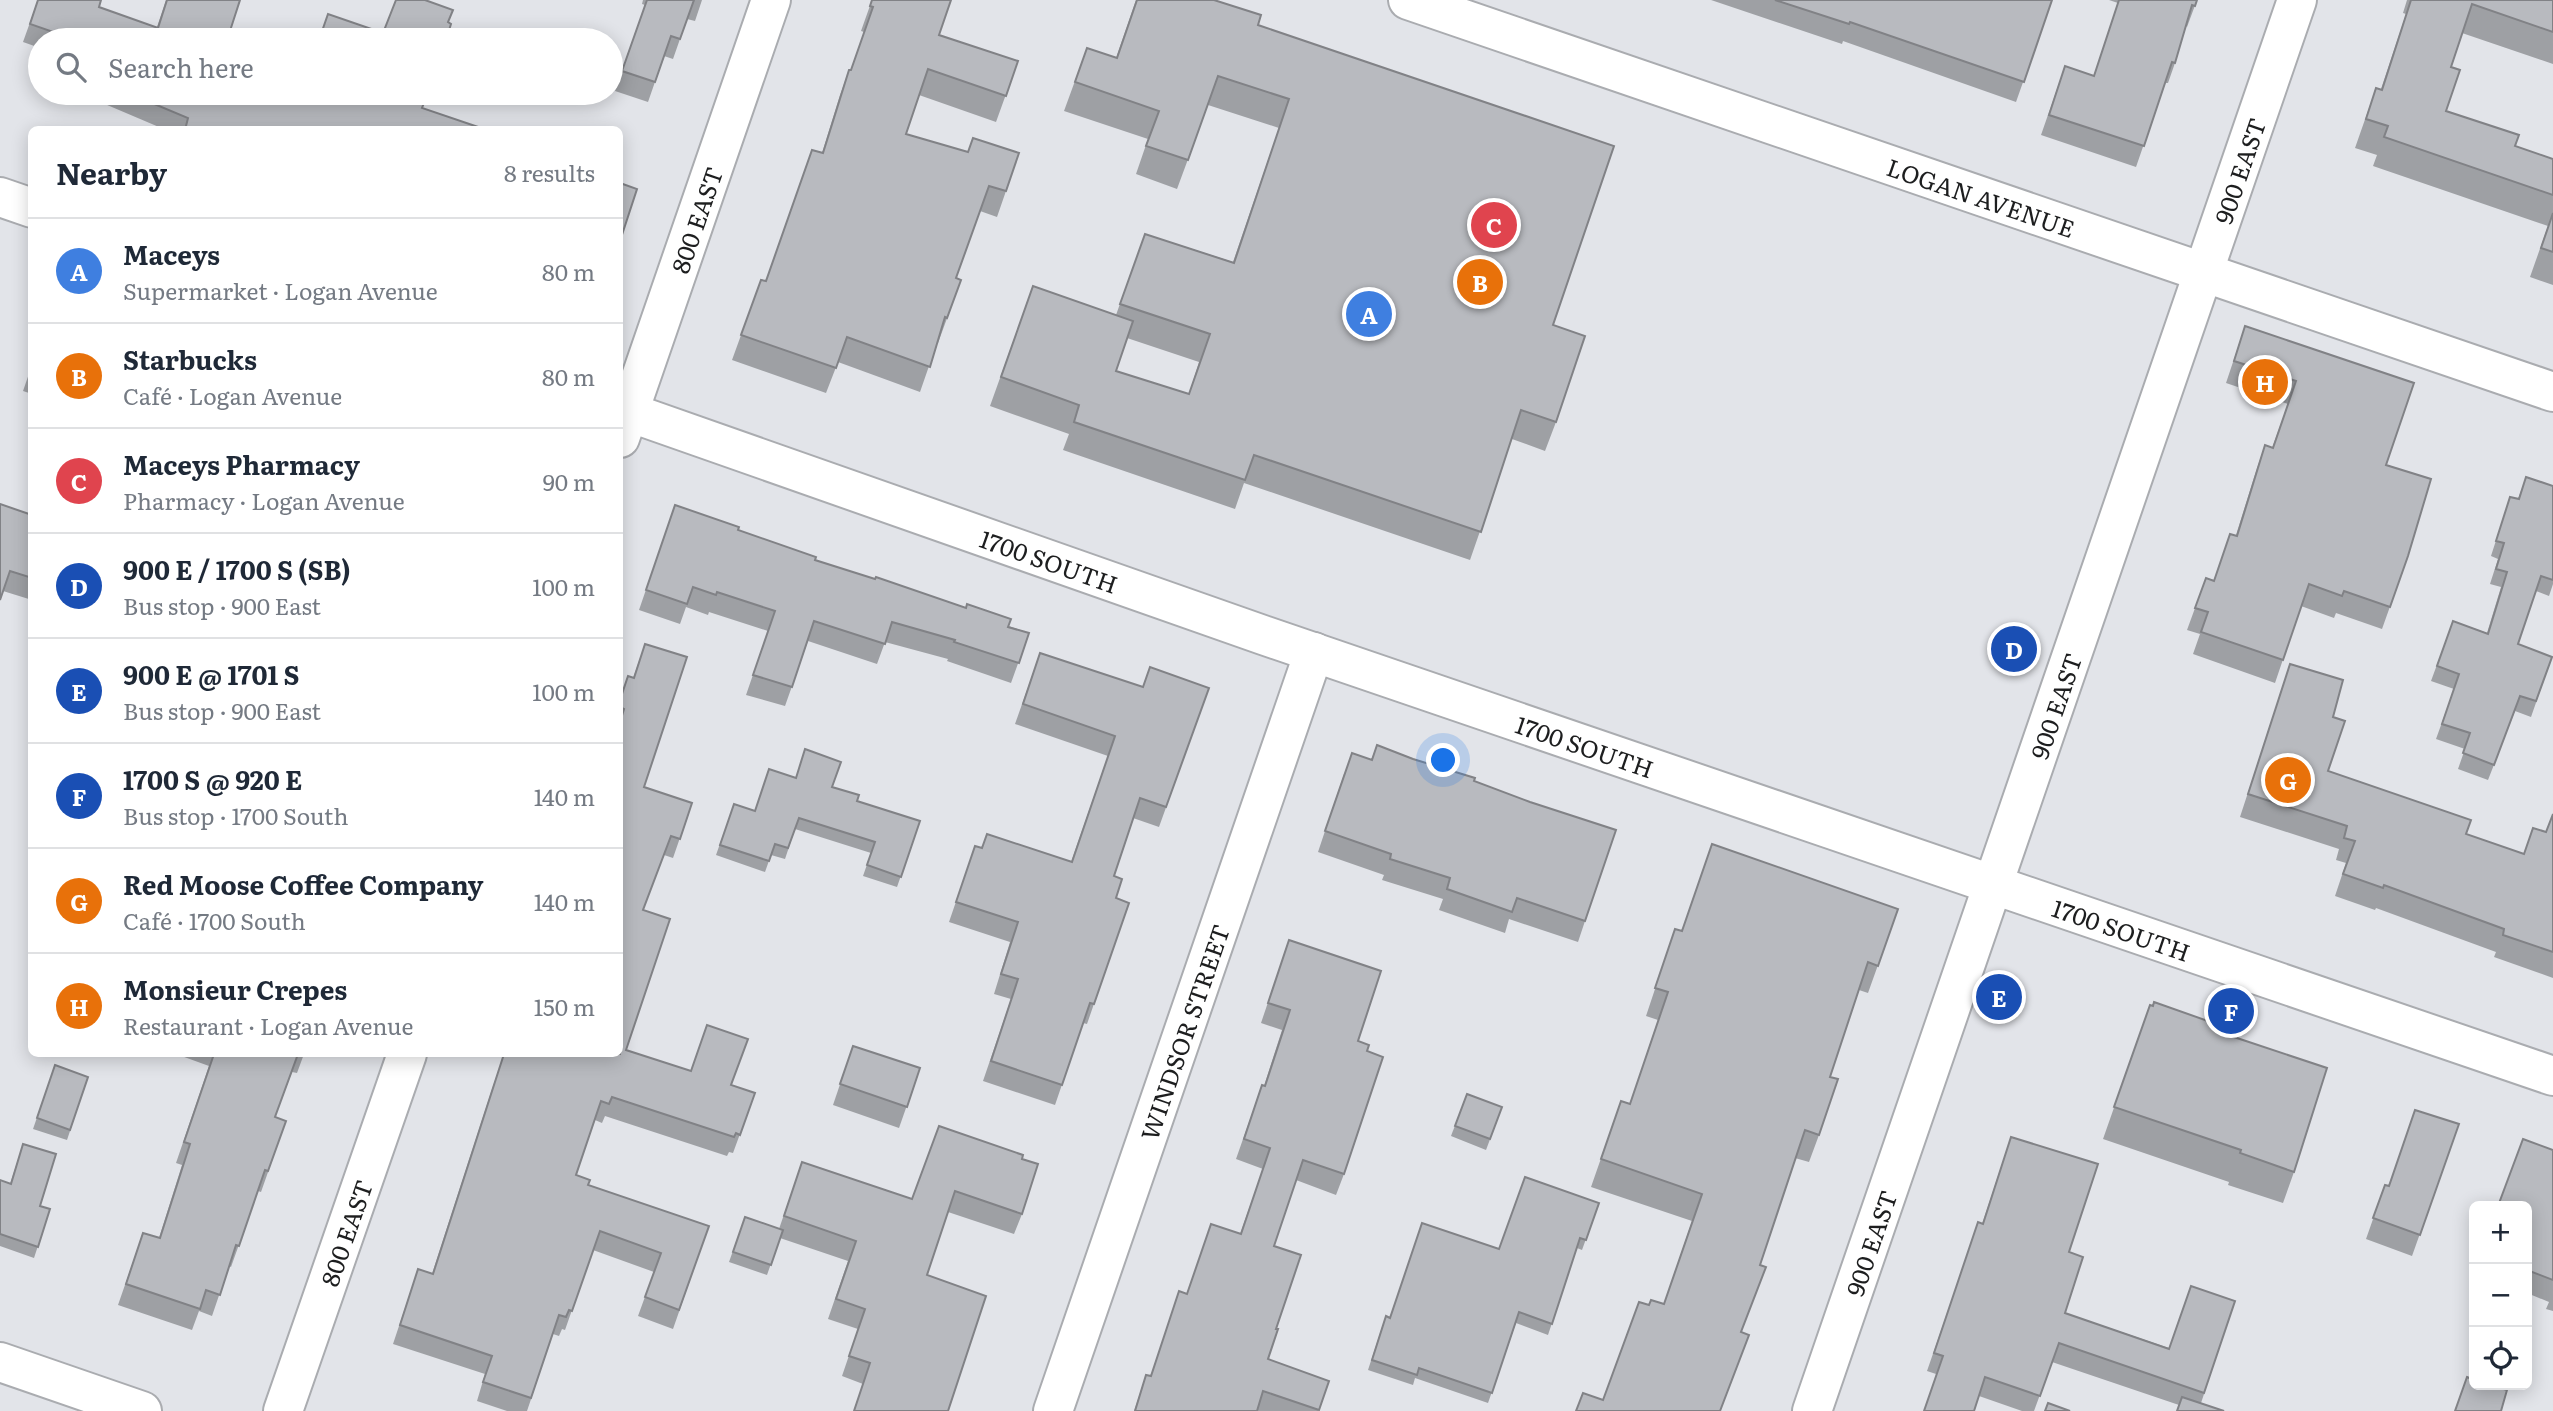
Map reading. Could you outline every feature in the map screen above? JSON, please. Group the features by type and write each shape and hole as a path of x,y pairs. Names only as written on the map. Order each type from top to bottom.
{"street":[{"name":"800 EAST","path":"623,419 771,0"},
{"name":"LOGAN AVENUE","path":"1408,0 2553,392"},
{"name":"900 EAST","path":"1812,1411 2297,0"},
{"path":"0,197 28,207"},
{"name":"1700 SOUTH","path":"623,419 1314,652 2553,1076"},
{"name":"WINDSOR STREET","path":"1053,1411 1314,652"},
{"name":"800 EAST","path":"283,1411 406,1057"},
{"path":"0,1362 142,1411"}],"building":[{"path":"38,0 101,0 99,7 158,28 42,28 30,24"},
{"path":"167,0 240,0 231,28 158,28"},
{"path":"396,0 425,0 453,10 448,22 451,24 450,28 385,28"},
{"path":"647,0 694,0 680,39 671,36 655,82 623,71"},
{"path":"872,0 951,0 939,35 1018,61 1006,96 928,69 906,134 968,152 973,138 1019,153 1006,191 989,186 956,278 961,280 947,318 945,317 930,367 847,337 836,368 741,335 761,280 766,281 812,150 823,153 849,70 873,7 870,6"},
{"path":"1137,0 1214,0 1261,15 1258,25 1614,146 1553,325 1585,336 1556,422 1521,410 1481,532 1254,455 1245,480 1074,422 1079,405 1001,377 1033,286 1133,321 1116,371 1189,394 1210,334 1120,304 1145,234 1234,263 1289,99 1218,76 1188,160 1146,146 1159,111 1075,82 1087,48 1117,58"},
{"path":"1775,0 2052,0 2024,82 1850,22 1849,24"},
{"path":"2119,0 2197,0 2195,6 2192,5 2175,63 2172,62 2144,146 2049,115 2065,66 2094,76"},
{"path":"2411,0 2553,0 2553,32 2472,4 2451,67 2460,70 2446,111 2519,135 2515,146 2553,159 2553,195 2384,137 2388,126 2366,119 2376,88 2382,90"},
{"path":"328,14 369,28 323,28"},
{"path":"157,105 423,105 422,108 475,126 186,126 188,118"},
{"path":"623,184 637,189 623,232"},
{"path":"2553,213 2553,252 2541,248"},
{"path":"2245,326 2414,383 2386,465 2431,479 2390,607 2344,591 2342,596 2309,584 2283,660 2201,632 2208,612 2195,608 2206,578 2214,581 2230,534 2237,536 2265,445 2273,448 2296,381 2234,361"},
{"path":"2526,477 2553,486 2553,580 2541,576 2518,644 2552,657 2536,701 2520,696 2494,765 2463,753 2470,733 2442,724 2459,674 2437,666 2453,621 2488,634 2507,572 2496,569 2504,543 2496,541 2510,497 2519,499"},
{"path":"0,504 28,514 28,577 10,571 0,600"},
{"path":"675,505 816,557 815,560 875,579 876,577 966,608 967,604 1011,619 1008,627 1029,633 1019,663 954,642 955,640 892,622 885,644 814,621 792,687 753,675 775,611 693,587 687,604 646,590"},
{"path":"645,644 687,657 644,787 692,803 680,839 671,836 643,910 670,919 626,1050 691,1071 707,1025 748,1039 731,1085 755,1093 740,1135 736,1133 734,1137 612,1097 609,1104 601,1101 576,1175 590,1180 588,1185 709,1226 679,1310 645,1297 661,1253 600,1231 572,1311 569,1310 566,1317 559,1315 531,1398 483,1382 492,1356 400,1325 418,1269 433,1274 503,1057 623,1057 623,691 628,676 634,678"},
{"path":"1040,653 1143,687 1150,667 1209,688 1166,807 1140,798 1114,876 1122,879 1116,898 1129,903 1062,1085 991,1061 1018,979 1001,974 1018,922 956,902 975,846 982,848 987,834 1072,862 1115,736 1023,704"},
{"path":"2290,664 2343,680 2333,717 2345,721 2328,771 2471,820 2466,834 2524,854 2533,828 2546,832 2553,814 2553,952 2503,935 2504,929 2384,885 2383,888 2343,874 2355,841 2344,838 2347,826 2248,794"},
{"path":"1377,745 1475,778 1474,781 1530,802 1616,830 1585,921 1517,898 1512,912 1447,889 1450,878 1390,859 1391,854 1325,831 1352,753 1372,760"},
{"path":"805,749 841,762 832,787 859,795 857,801 920,821 901,877 867,865 875,842 799,818 788,848 775,844 769,861 720,845 734,804 755,811 769,769 796,778"},
{"path":"1712,844 1898,909 1878,966 1868,962 1830,1077 1838,1079 1819,1135 1805,1130 1760,1265 1766,1267 1741,1332 1749,1335 1720,1411 1576,1411 1583,1393 1603,1400 1639,1302 1649,1305 1651,1300 1664,1304 1702,1194 1601,1159 1621,1101 1630,1104 1668,992 1655,988 1675,929 1682,931"},
{"path":"1289,940 1381,971 1358,1041 1369,1045 1367,1051 1383,1057 1344,1174 1303,1160 1274,1246 1301,1255 1268,1359 1329,1381 1319,1410 1263,1391 1257,1411 1135,1411 1146,1375 1151,1376 1179,1291 1187,1294 1211,1224 1241,1234 1270,1148 1244,1139 1290,1010 1268,1003"},
{"path":"2154,1002 2222,1026 2221,1029 2232,1033 2231,1036 2327,1068 2294,1172 2240,1153 2241,1150 2114,1107 2150,1005 2153,1006"},
{"path":"853,1046 920,1068 907,1107 840,1084"},
{"path":"213,1057 297,1057 275,1117 286,1121 268,1171 265,1170 220,1295 206,1290 200,1309 126,1284 143,1233 160,1238 190,1144 184,1142"},
{"path":"55,1065 88,1077 70,1130 37,1118"},
{"path":"1467,1094 1502,1107 1490,1139 1455,1126"},
{"path":"2415,1110 2459,1124 2420,1235 2373,1218 2385,1185 2389,1186"},
{"path":"939,1126 1023,1155 1022,1159 1038,1164 1022,1214 955,1191 927,1275 986,1296 948,1411 854,1411 870,1363 849,1356 865,1309 836,1299 856,1241 784,1216 802,1162 912,1199"},
{"path":"2011,1137 2098,1164 2069,1252 2083,1257 2065,1313 2169,1349 2191,1286 2235,1301 2204,1393 2059,1343 2040,1396 1985,1377 1974,1411 1924,1411 1943,1356 1934,1353 1978,1222 1983,1224"},
{"path":"2523,1139 2553,1150 2553,1280 2532,1272 2532,1201 2500,1201"},
{"path":"23,1144 56,1154 40,1206 50,1209 38,1247 0,1234 0,1180 11,1184"},
{"path":"1525,1177 1599,1203 1586,1240 1580,1238 1552,1324 1519,1312 1492,1393 1419,1368 1417,1375 1372,1360 1386,1316 1390,1318 1422,1223 1499,1249"},
{"path":"745,1217 783,1230 771,1265 733,1252"},
{"path":"2467,1377 2469,1390 2507,1390 2501,1411 2455,1411"},
{"path":"2182,1397 2224,1411 2177,1411"},
{"path":"2048,1403 2070,1411 2045,1411"}],"place":[{"name":"Maceys Pharmacy","path":"1494,225"},
{"name":"Starbucks","path":"1480,282"},
{"name":"Maceys","path":"1369,314"},
{"name":"Monsieur Crepes","path":"2265,382"},
{"name":"900 E / 1700 S (SB)","path":"2014,649"},
{"name":"Red Moose Coffee Company","path":"2288,780"},
{"name":"900 E @ 1701 S","path":"1999,997"},
{"name":"1700 S @ 920 E","path":"2231,1011"}]}
